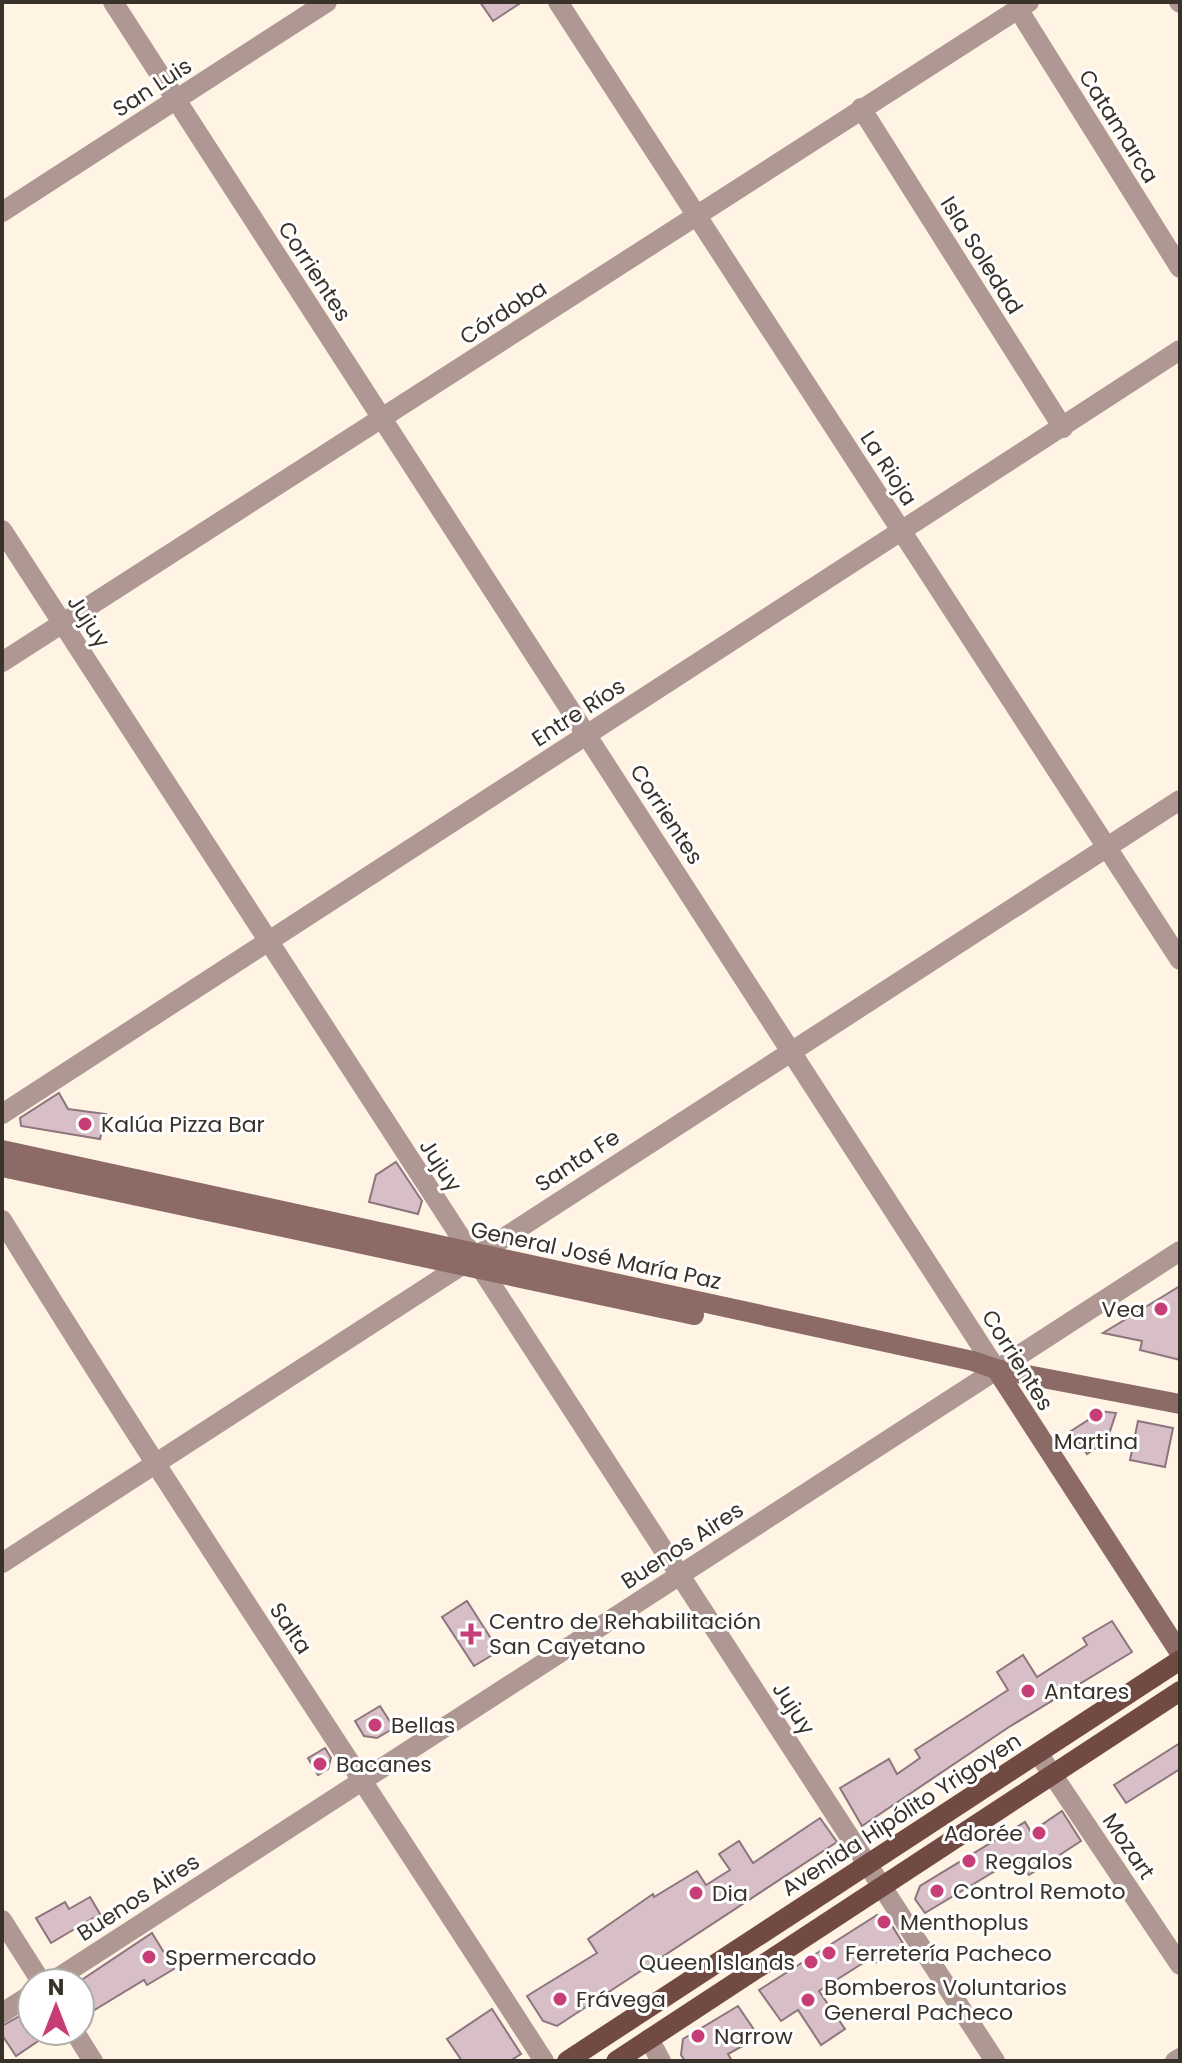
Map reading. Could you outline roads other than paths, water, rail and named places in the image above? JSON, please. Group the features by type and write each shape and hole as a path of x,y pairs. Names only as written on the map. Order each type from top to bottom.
{"main road":[{"name":"Avenida Hipólito Yrigoyen","path":"567,2061 1180,1660"},
{"path":"616,2061 1180,1691"}],"street":[{"name":"Corrientes","path":"113,2 791,1050 994,1376 1180,1653"},
{"name":"San Luis","path":"2,212 327,2"},
{"name":"La Rioja","path":"558,2 1180,960"},
{"name":"Córdoba","path":"2,662 1024,6"},
{"name":"Catamarca","path":"1024,6 1180,268"},
{"name":"Isla Soledad","path":"861,108 1063,428"},
{"name":"Entre Ríos","path":"2,1114 1180,350"},
{"name":"Jujuy","path":"2,530 995,2061"},
{"name":"Santa Fe","path":"2,1563 1180,800"},
{"name":"General José María Paz","path":"2,1150 472,1259"},
{"name":"General José María Paz","path":"2,1167 973,1361 994,1376 1180,1404"},
{"name":"Salta","path":"2,1220 153,1465 363,1780 544,2061"},
{"name":"Buenos Aires","path":"75,1967 678,1576 994,1376 1180,1251"},
{"name":"Mozart","path":"1038,1753 1180,1965"},
{"path":"2,1920 32,1967"},
{"path":"649,2039 661,2061"},
{"path":"1175,2061 1180,2058"}],"place":[{"name":"Kalúa Pizza Bar","path":"85,1124"},
{"name":"Vea","path":"1161,1309"},
{"name":"Martina","path":"1096,1415"},
{"name":"Centro de Rehabilitación San Cayetano","path":"471,1634"},
{"name":"Antares","path":"1028,1691"},
{"name":"Bellas","path":"375,1725"},
{"name":"Bacanes","path":"320,1764"},
{"name":"Adorée","path":"1039,1833"},
{"name":"Regalos","path":"969,1861"},
{"name":"Control Remoto","path":"937,1891"},
{"name":"Dia","path":"696,1893"},
{"name":"Menthoplus","path":"884,1922"},
{"name":"Ferretería Pacheco","path":"829,1953"},
{"name":"Spermercado","path":"149,1957"},
{"name":"Queen Islands","path":"811,1962"},
{"name":"Frávega","path":"560,1999"},
{"name":"Bomberos Voluntarios General Pacheco","path":"808,2000"},
{"name":"Narrow","path":"698,2036"}]}
